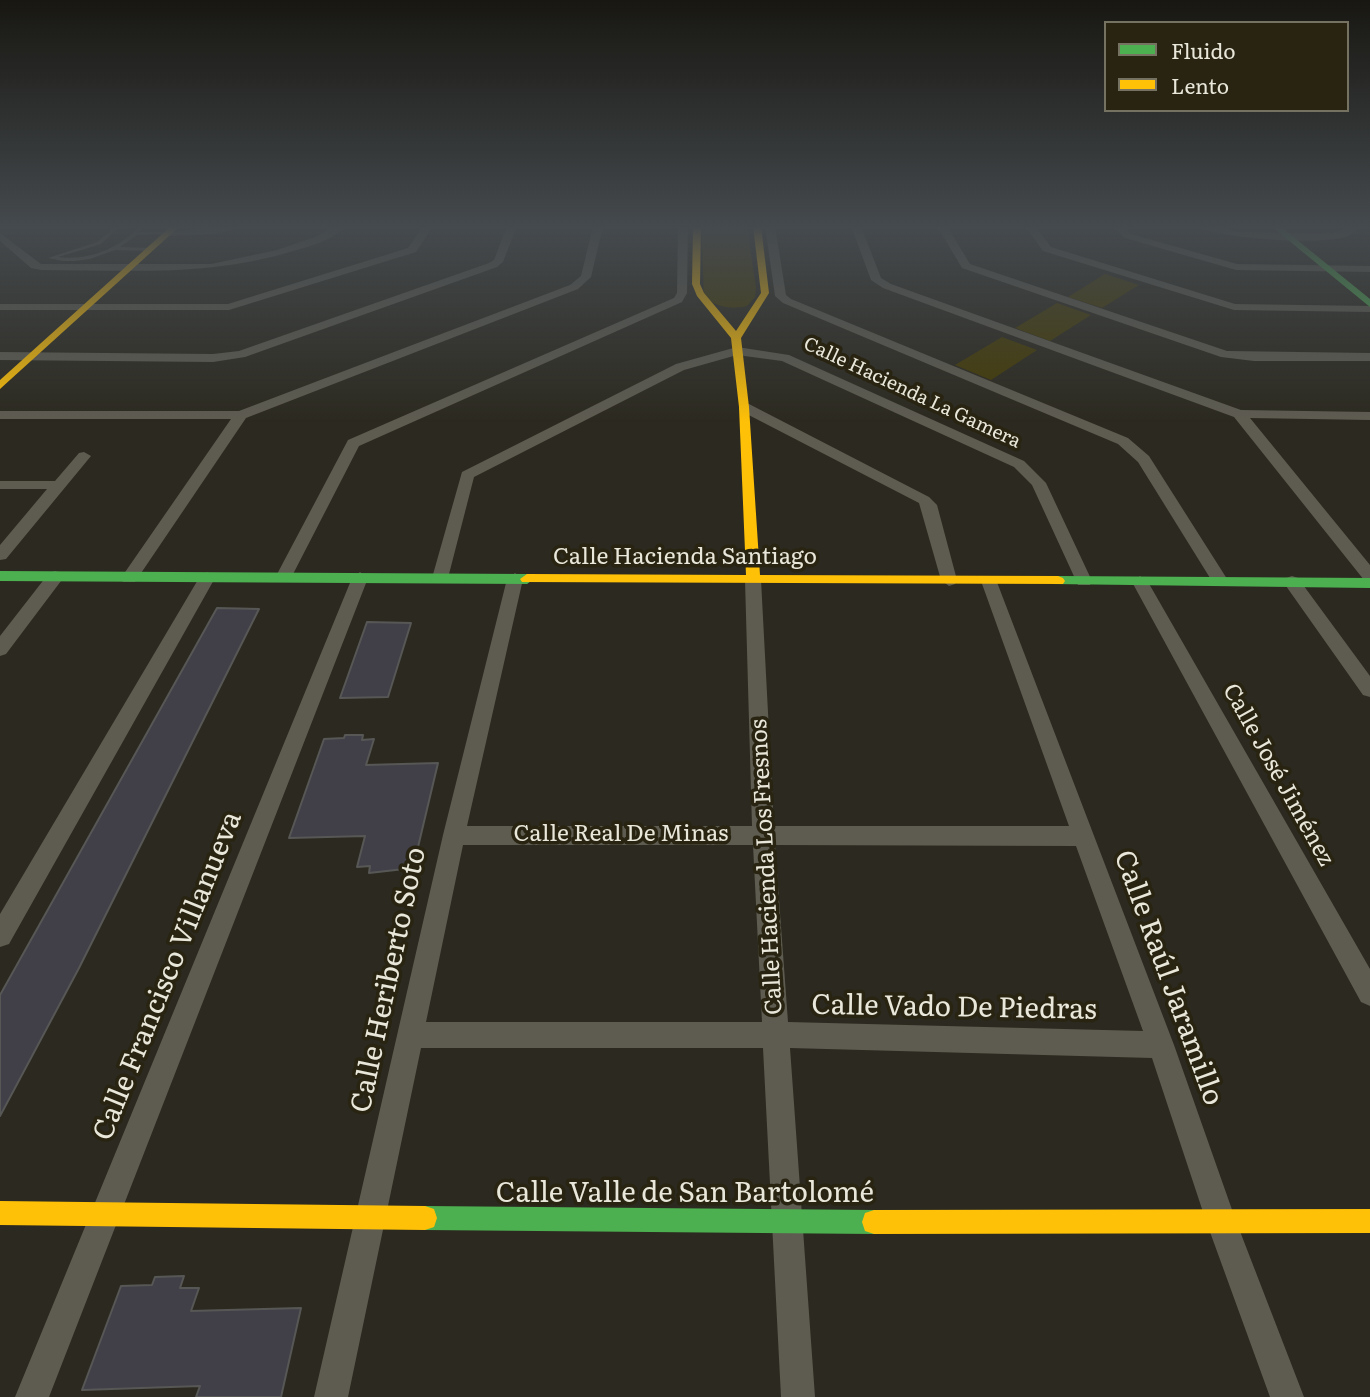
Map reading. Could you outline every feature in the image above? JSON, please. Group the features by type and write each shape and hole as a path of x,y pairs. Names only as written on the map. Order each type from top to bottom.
{"street":[{"path":"0,386 104,291"},
{"path":"0,307 217,309 283,291"},
{"path":"0,356 212,358 241,354 419,291"},
{"path":"0,415 242,415 562,291"},
{"path":"283,578 353,443 678,300 682,291"},
{"path":"700,291 736,344"},
{"path":"440,578 467,475 680,367 736,344 765,291"},
{"path":"782,291 783,299 1098,429 1135,449 1221,582"},
{"path":"902,291 1239,414 1370,416"},
{"path":"1041,291 1225,354 1254,357 1370,357"},
{"path":"1183,291 1234,307 1370,307"},
{"path":"1353,291 1370,307"},
{"path":"708,305 755,309"},
{"name":"Calle Hacienda Los Fresnos","path":"736,344 744,407 763,833 785,1222 798,1397"},
{"name":"Calle Hacienda La Gamera","path":"736,344 785,358 1019,464 1039,483 1084,581"},
{"path":"744,407 924,500 929,505 949,580"},
{"path":"1239,414 1370,576"},
{"path":"129,578 242,415"},
{"path":"0,555 84,456"},
{"path":"0,485 62,485"},
{"name":"Calle Hacienda Santiago","path":"0,576 1370,583"},
{"path":"0,649 55,577"},
{"path":"0,936 207,578"},
{"name":"Calle Francisco Villanueva","path":"32,1397 360,578"},
{"name":"Calle Heriberto Soto","path":"331,1397 454,835 515,579"},
{"name":"Calle Raúl Jaramillo","path":"989,581 1161,1045 1221,1221 1287,1397"},
{"name":"Calle José Jiménez","path":"1140,582 1370,993"},
{"path":"1292,582 1370,690"},
{"name":"Calle Real De Minas","path":"454,835 763,833 1082,836"},
{"name":"Calle Vado De Piedras","path":"410,1035 776,1035 1161,1045"},
{"name":"Calle Valle de San Bartolomé","path":"0,1213 785,1222 1370,1221"}],"shaded area":[{"path":"704,291 756,291 755,297 747,306 735,308 713,303 704,296"},
{"path":"1077,291 1129,291 1102,308 1068,297"},
{"path":"1057,303 1091,315 1050,341 1015,328"},
{"path":"1002,337 1037,350 991,380 955,365"}],"building":[{"path":"217,608 259,609 79,968 0,1116 0,995"},
{"path":"367,622 411,623 388,697 340,698"},
{"path":"345,735 363,735 362,740 374,739 366,765 438,763 413,868 369,873 370,866 357,867 365,836 289,838 324,739 344,738"},
{"path":"184,1276 180,1288 199,1288 191,1311 301,1308 281,1397 196,1397 200,1386 82,1390 121,1286 152,1285 155,1277"}],"traffic: fast":[{"path":"1354,291 1370,304"},
{"path":"0,576 527,579"},
{"path":"1058,581 1370,583"},
{"path":"425,1218 874,1222"}],"traffic: slow":[{"path":"0,386 104,291"},
{"path":"699,291 736,338 744,407 753,580"},
{"path":"736,338 765,291"},
{"path":"527,579 1058,581"},
{"path":"0,1213 425,1218"},
{"path":"874,1222 1370,1221"}]}
